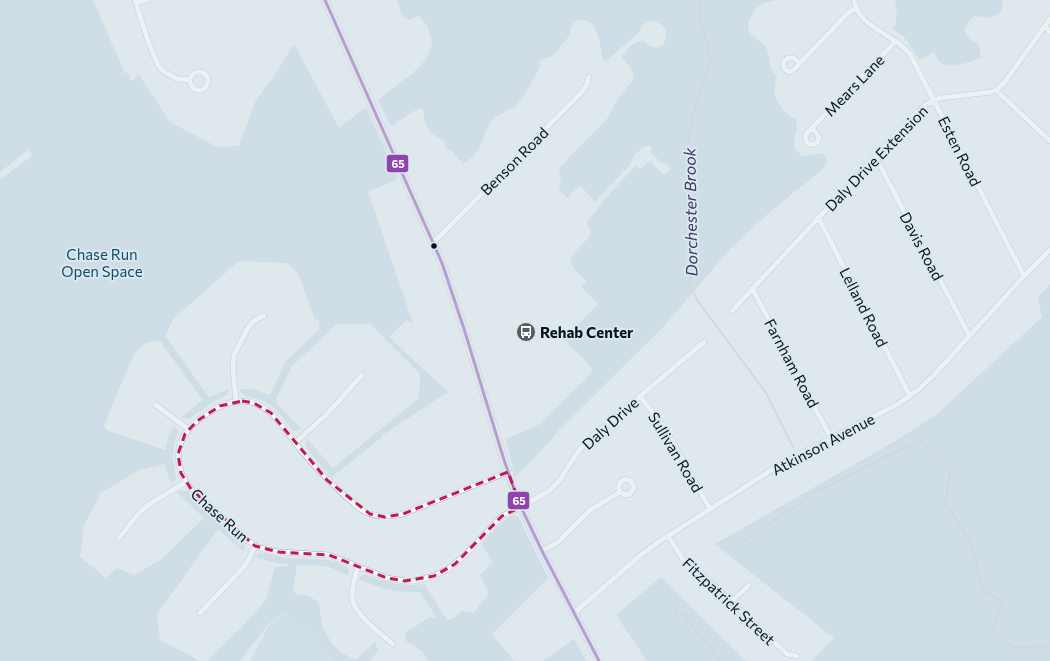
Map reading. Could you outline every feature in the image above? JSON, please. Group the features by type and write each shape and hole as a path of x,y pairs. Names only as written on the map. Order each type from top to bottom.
{"main road":[{"path":"325,0 434,242 450,285 508,472 521,507 599,661"}],"street":[{"path":"147,0 135,2 149,44 158,65 164,72 178,79 190,80"},
{"name":"Esten Road","path":"854,0 856,8 867,22 904,46 910,54 1024,276"},
{"path":"800,63 846,14 856,8"},
{"path":"1050,19 1009,76 996,90 1050,141"},
{"path":"1045,27 1050,32"},
{"name":"Mears Lane","path":"812,128 896,41"},
{"name":"Benson Road","path":"434,242 581,93 589,78"},
{"name":"Daly Drive Extension","path":"732,310 921,108 933,100 948,96 991,92 996,90"},
{"name":"Davis Road","path":"875,156 969,336"},
{"name":"Lelland Road","path":"818,217 910,396"},
{"name":"Atkinson Avenue","path":"574,613 642,554 668,536 781,464 894,406 918,390 934,375 1024,276 1050,250"},
{"name":"Farnham Road","path":"752,288 831,438"},
{"path":"236,401 233,373 234,355 249,326 255,320 264,316"},
{"name":"Daly Drive","path":"521,507 545,494 552,488 560,480 583,446 704,342"},
{"path":"296,443 328,413 362,375"},
{"name":"Sullivan Road","path":"640,396 669,435 710,509"},
{"name":"Chase Run","path":"508,472 409,511 397,515 381,517 365,512 327,480 303,453 277,419 265,409 254,403 242,401 226,403 196,421 188,429 182,440 178,454 180,469 191,490 255,546 278,552 329,555 387,578 396,580 415,581 441,573 464,556 502,516 521,507"},
{"path":"156,405 188,429"},
{"path":"119,538 139,513 151,503 186,482"},
{"path":"542,551 557,543 589,511 620,492"},
{"name":"Fitzpatrick Street","path":"668,536 674,547 689,566 706,578 786,654 797,656"},
{"path":"200,613 243,568 255,546"},
{"path":"358,566 352,596 353,604 357,612 394,644"},
{"path":"731,602 749,585"}],"highlighted area":[{"path":"242,401 254,403 271,413 327,480 370,514 385,517 403,514 508,472 521,507 502,516 455,564 434,576 405,581 387,578 329,555 279,552 255,546 191,489 181,473 178,454 185,434 197,421 220,406"}],"shaded area":[{"path":"290,604 342,661 250,661 268,627"}],"green space":[{"name":"Chase Run Open Space","path":"0,0 93,0 125,74 128,72 131,81 139,75 170,122 217,147 239,146 255,102 278,70 294,44 339,128 366,107 398,179 368,192 413,323 406,320 389,337 448,392 381,436 382,437 332,477 307,448 307,439 333,468 418,399 421,375 370,324 337,324 292,366 275,401 301,429 297,431 293,430 272,406 261,400 243,394 240,389 255,390 270,395 286,361 319,330 319,319 315,320 299,275 288,263 239,261 173,319 165,336 209,397 229,389 227,395 213,402 190,418 187,419 181,417 203,400 160,341 147,342 134,354 104,425 106,430 165,450 170,433 174,426 178,432 174,444 173,457 176,479 171,483 165,464 139,470 101,493 84,525 80,557 106,578 117,568 134,575 162,559 204,518 177,492 181,491 188,492 244,545 244,552 218,529 157,614 160,640 200,661 0,661 0,180 33,155 28,150 0,172"},
{"path":"397,0 776,0 763,3 754,10 748,23 749,32 766,47 769,55 770,68 777,76 775,83 775,95 778,103 786,113 796,118 797,128 794,139 795,149 802,156 819,153 824,154 827,161 823,169 772,210 731,248 665,325 559,430 515,477 506,439 540,424 591,374 592,370 587,362 565,340 565,337 598,304 581,287 587,282 576,271 571,263 573,255 590,235 591,230 587,224 588,221 610,193 636,166 640,169 650,161 664,175 671,169 666,163 663,164 652,154 651,146 645,146 635,154 630,164 595,202 580,185 567,198 559,187 561,181 559,169 607,119 617,100 632,81 634,76 632,70 622,57 626,51 633,44 640,41 644,41 653,47 663,45 666,31 662,25 648,21 641,27 639,32 606,61 603,61 597,32 591,23 586,20 579,19 573,23 569,36 556,52 551,57 540,60 539,70 524,96 515,107 496,117 489,124 474,156 463,164 452,151 447,149 443,140 431,133 427,127 423,110 421,108 412,112 391,126 378,100 413,73 428,57 432,43 427,25 419,16 408,20 401,14"},
{"path":"895,0 1003,0 1003,7 997,14 991,17 974,16 968,22 964,31 971,41 977,43 981,57 967,63 944,65 940,62 934,52 920,60 904,37 893,29 897,15"},
{"path":"1050,284 1050,661 812,661 834,638 715,544 892,443 936,415 1042,317 1038,297"},
{"path":"514,515 519,518 548,578 492,634 514,661 428,661 423,652 406,641 405,633 430,617 437,618 420,592 389,590 359,578 366,575 394,583 409,585 424,584 447,620 451,620 462,611 473,613 489,594 480,575 493,562 481,544 500,524"},
{"path":"259,553 287,558 327,560 341,564 348,568 348,575 327,566 297,565 293,591 296,594 309,596 319,603 322,626 332,644 342,653 356,660 375,642 378,651 370,661 334,661 314,637 285,611 283,611 266,627 240,661 207,661 242,627 266,600 275,567 288,566 288,564 271,562 255,557"},
{"path":"661,577 746,661 647,661 616,615"},
{"path":"574,639 586,661 543,661"}],"waterway":[{"name":"Dorchester Brook","path":"699,0 700,17 711,61 693,116 688,143 687,225 690,283 697,300 766,393 793,447"},
{"name":"Dorchester Brook","path":"816,488 818,491 920,441 950,474 945,502 971,543 982,589 1003,602 993,627 1012,647 1050,648"},
{"path":"731,550 818,491"},
{"path":"677,606 675,614 684,615 708,646 713,650 713,653 719,661"}],"transit line":[{"name":"65","path":"325,0 442,263 465,332 504,460 521,507 599,661"}],"place":[{"name":"Rehab Center","path":"526,332"}]}
